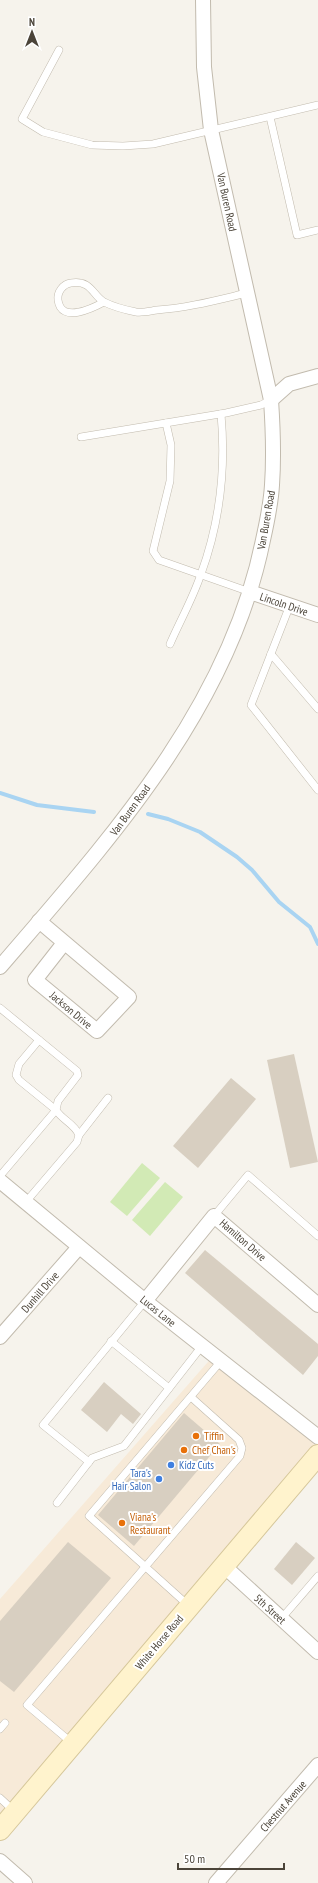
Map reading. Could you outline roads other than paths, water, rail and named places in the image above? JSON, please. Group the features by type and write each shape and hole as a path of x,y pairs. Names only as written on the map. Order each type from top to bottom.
{"main road":[{"name":"White Horse Road","path":"0,1830 318,1455"}],"street":[{"name":"Van Buren Road","path":"0,967 102,848 171,754 226,657 250,592 257,568 272,486 273,432 271,400 211,130 204,67 202,31 204,0"},
{"path":"271,400 289,384 318,376"},
{"name":"Lincoln Drive","path":"250,592 318,615"},
{"name":"Jackson Drive","path":"39,921 129,997 97,1031 35,980 64,943"},
{"name":"Lucas Lane","path":"0,1181 145,1301 318,1437"},
{"name":"Hamilton Drive","path":"145,1301 214,1216 318,1305"},
{"name":"Dunhill Drive","path":"2,1332 79,1247"},
{"name":"5th Street","path":"224,1566 318,1652"},
{"name":"Chestnut Avenue","path":"216,1883 318,1765"},
{"path":"0,1861 25,1883"}],"lane":[{"path":"60,50 22,119 43,132 92,144 123,146 153,144 318,105"},
{"path":"270,117 297,235 318,230"},
{"path":"104,302 93,308 74,313 66,311 61,307 58,300 59,292 64,286 70,283 79,283 94,290 104,302 137,312 181,308 247,293"},
{"path":"81,437 221,414 262,405 271,400"},
{"path":"170,644 201,575 212,541 220,498 223,464 221,414"},
{"path":"166,423 171,445 170,481 153,551 159,560 250,592"},
{"path":"290,605 251,705 318,790"},
{"path":"271,654 318,709"},
{"path":"0,1008 77,1071 76,1078 58,1101 56,1110 0,1176"},
{"path":"39,1040 20,1064 16,1075 19,1080 77,1129 79,1135"},
{"path":"25,1203 76,1142 79,1135 108,1098"},
{"path":"214,1216 248,1174 318,1236"},
{"path":"89,1462 43,1425 145,1301"},
{"path":"111,1341 169,1388"},
{"path":"57,1503 92,1458 124,1446 202,1346"},
{"path":"189,1607 89,1516 221,1361"},
{"path":"73,1744 27,1705 242,1452 239,1440 191,1397"},
{"path":"281,1619 318,1576"},
{"path":"0,1798 15,1812"}],"waterway":[{"path":"0,793 37,805 94,812"},
{"path":"148,814 168,819 200,832 237,857 252,870 279,902 310,927 318,944"}],"place":[{"name":"Tiffin","path":"196,1436"},
{"name":"Chef Chan's","path":"184,1450"},
{"name":"Kidz Cuts","path":"171,1465"},
{"name":"Tara's Hair Salon","path":"159,1479"},
{"name":"Viana's Restaurant","path":"122,1523"}]}
